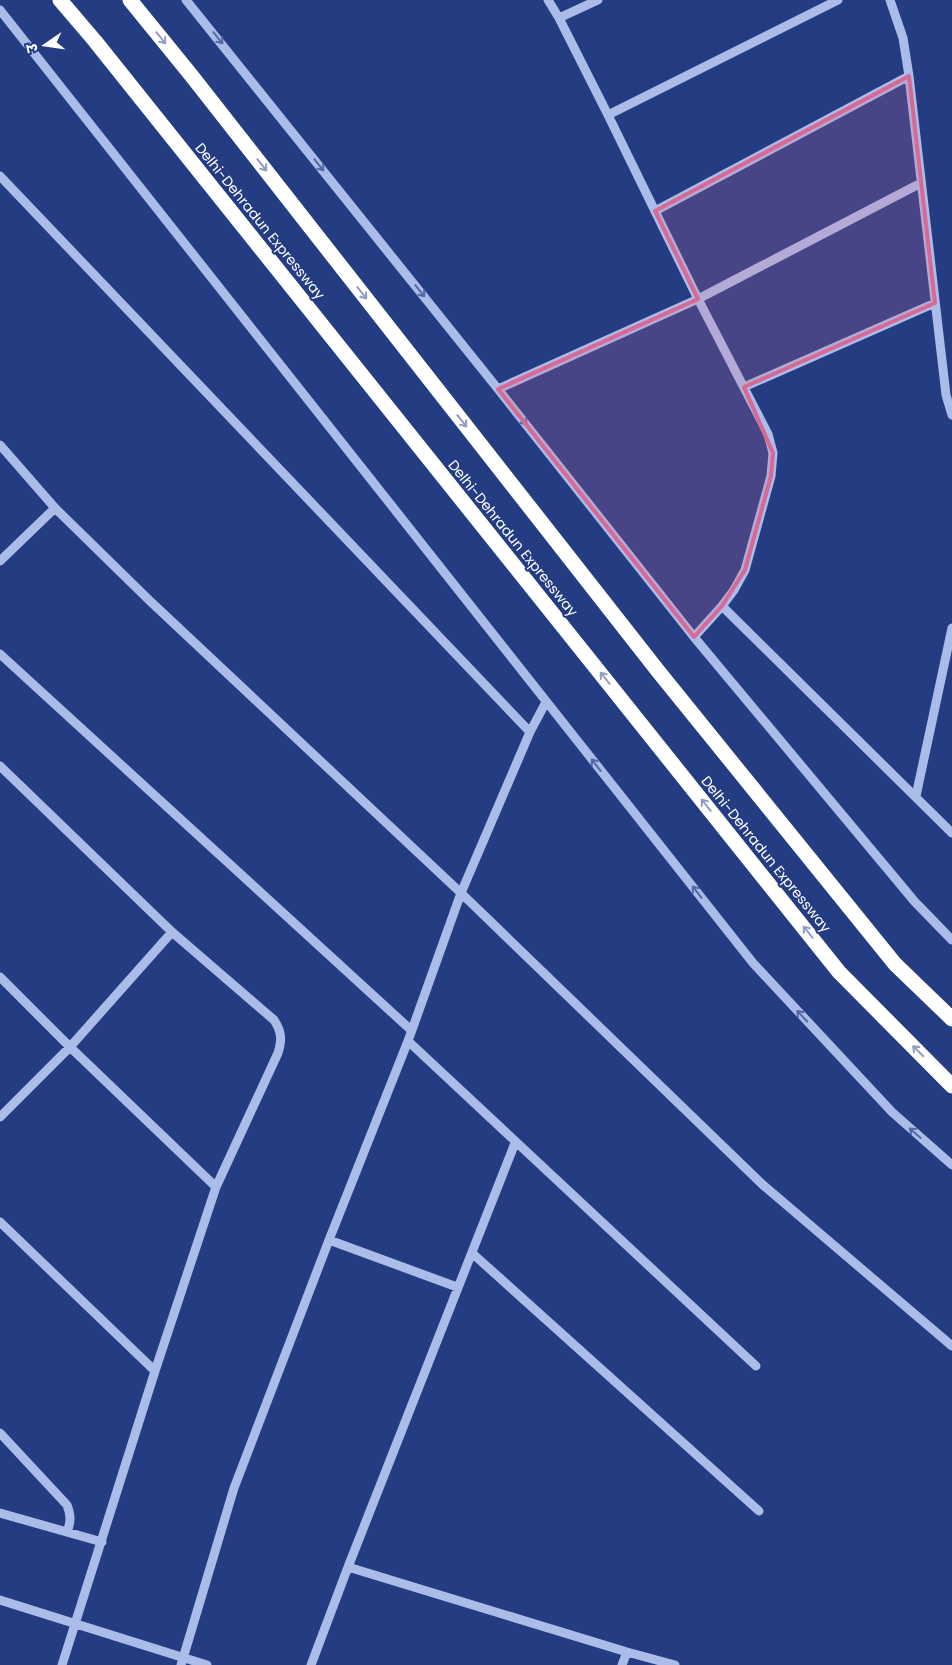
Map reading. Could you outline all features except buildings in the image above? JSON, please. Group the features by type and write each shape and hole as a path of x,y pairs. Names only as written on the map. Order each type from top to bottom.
{"highway":[{"name":"Delhi-Dehradun Expressway","path":"60,0 839,972 952,1086"},
{"path":"130,0 191,74 664,678 896,964 952,1019"}],"street":[{"path":"186,0 694,636 915,902 952,940"},
{"path":"548,0 559,18 698,299 768,434 773,453 771,476 745,570 722,606 694,636"},
{"path":"559,18 598,0"},
{"path":"608,115 838,0"},
{"path":"890,0 903,38 909,76 946,395 952,415"},
{"path":"0,10 753,963 892,1112 952,1165"},
{"path":"655,211 909,76"},
{"path":"0,176 296,489 530,732"},
{"path":"498,389 698,299 921,183"},
{"path":"744,387 935,303"},
{"path":"0,444 55,508 157,608 461,893 763,1185 952,1346"},
{"path":"1,559 55,508"},
{"path":"722,606 952,832"},
{"path":"916,796 952,628"},
{"path":"0,654 411,1030"},
{"path":"182,1661 234,1488 408,1041 461,893 530,732 546,702"},
{"path":"0,766 172,932 274,1020 281,1030 281,1042 278,1053 216,1186 62,1665"},
{"path":"0,1117 70,1047 172,932"},
{"path":"0,977 70,1047 216,1186"},
{"path":"408,1041 515,1143 756,1366"},
{"path":"310,1665 515,1143"},
{"path":"0,1222 155,1371"},
{"path":"329,1240 457,1287"},
{"path":"472,1253 759,1511"},
{"path":"0,1433 67,1505 71,1513 68,1532"},
{"path":"0,1513 102,1542"},
{"path":"348,1567 675,1665"},
{"path":"0,1601 75,1624 182,1661 207,1665"},
{"path":"622,1665 627,1652"}],"highlighted area":[{"path":"909,76 935,303 744,387 773,453 771,476 745,570 722,606 694,637 498,389 698,299 655,211"}]}
